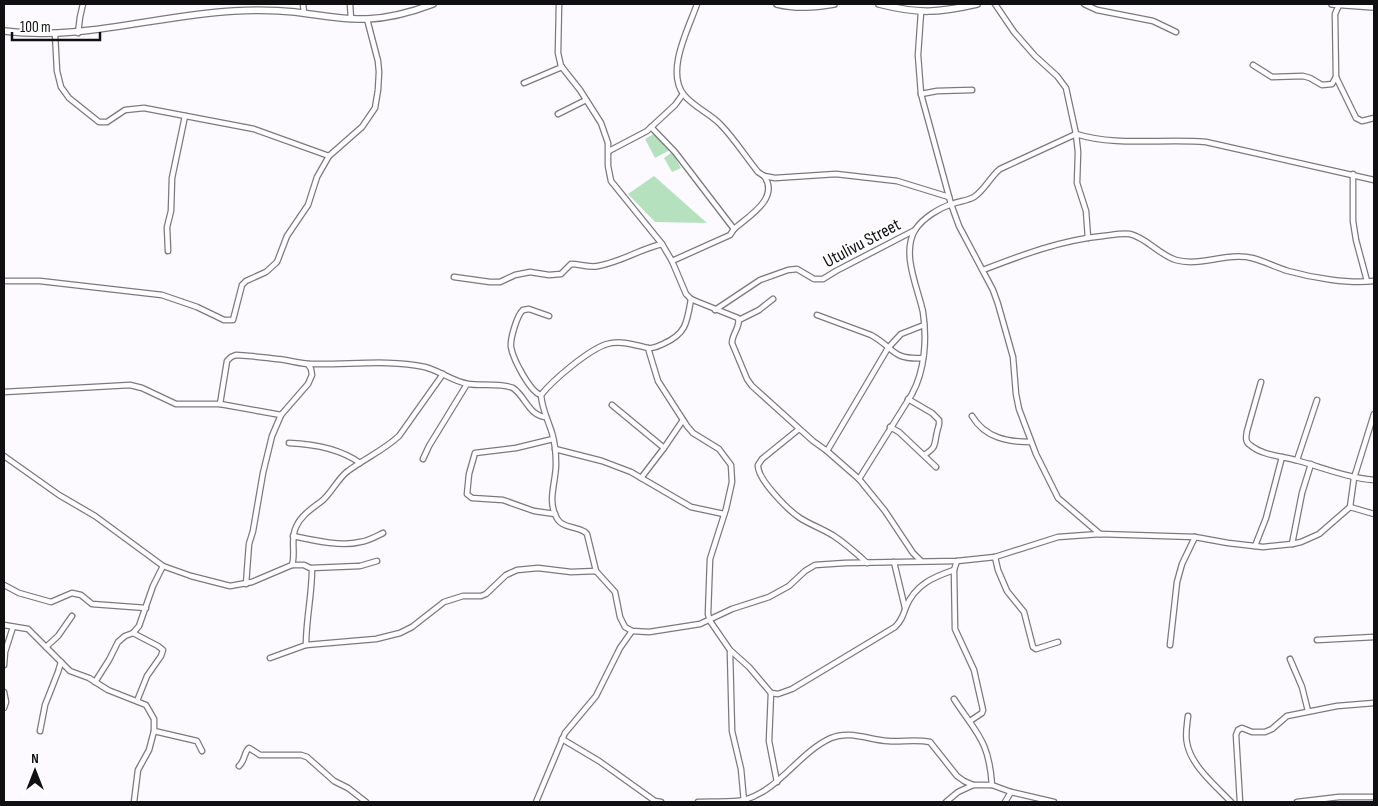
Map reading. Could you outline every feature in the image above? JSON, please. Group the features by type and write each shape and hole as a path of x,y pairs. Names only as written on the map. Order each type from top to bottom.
{"street":[{"path":"78,33 84,4"},
{"path":"303,4 304,13"},
{"path":"350,4 351,19"},
{"path":"4,31 55,34 78,33 200,13 264,11 367,19 399,15 433,4"},
{"path":"559,4 558,53 562,67 601,123 609,151 608,166 611,181 662,244 672,261 683,289 691,299 733,315 739,320"},
{"path":"672,261 730,235 734,229 760,208 768,195 769,187 768,181 750,162 723,127 683,94 679,85 677,72 680,49 697,4"},
{"path":"777,4 810,8 834,4"},
{"path":"879,4 922,12 952,10 977,4"},
{"path":"995,4 1014,32 1062,82 1069,96 1078,152 1077,183 1086,211 1088,238"},
{"path":"1084,4 1096,10 1153,21 1176,32"},
{"path":"1332,4 1374,7"},
{"path":"1339,5 1335,14 1336,77 1356,118 1362,121 1374,118"},
{"path":"922,12 918,55 921,94 951,204 967,243 993,290 1013,357 1017,399 1031,442 1061,502 1100,534"},
{"path":"4,281 40,281 162,295 230,321 234,317 242,285 246,281 272,268 277,262 287,236 308,204 316,176 329,156 362,127 374,108 379,79 378,62 367,19"},
{"path":"55,34 57,71 61,87 69,98 99,122 107,122 125,110 140,108 254,128 329,156"},
{"path":"1253,65 1272,77 1303,76 1322,85 1332,84 1336,77"},
{"path":"524,83 562,67"},
{"path":"921,94 937,91 972,90"},
{"path":"609,151 651,127 675,105 683,94"},
{"path":"558,114 586,100"},
{"path":"168,252 167,227 172,178 185,116"},
{"path":"651,127 675,152 734,229"},
{"path":"1076,134 1094,139 1206,142 1374,180"},
{"name":"Utulivu Street","path":"716,310 760,280 788,270 796,269 814,279 823,279 916,230 927,218 951,204 972,198 979,193 1000,169 1076,134"},
{"path":"764,176 782,178 827,174 897,181 950,197"},
{"path":"1353,174 1353,221 1367,282"},
{"path":"859,479 919,380 923,358 924,325 910,246 916,230"},
{"path":"983,270 1060,243 1129,234 1176,260 1239,256 1265,262 1297,273 1344,280 1374,281"},
{"path":"454,277 500,282 515,275 530,272 557,275 564,272 571,264 599,266 619,261 646,248 662,244"},
{"path":"691,299 682,332 672,341 654,348 635,344 608,344 594,350 552,383 541,396 542,408 555,449 556,466 552,502 557,521 562,525 581,530 587,534 596,571 613,588 617,597 620,617 625,627 632,632 662,630 710,621 732,609 780,593 810,566 827,563 957,561 995,557 1058,538 1100,534 1195,537 1255,546 1301,542 1319,534 1350,507 1354,478 1374,414"},
{"path":"773,299 759,310 739,320 732,338 732,343 747,379 752,386 799,428 859,479 885,511 913,553 921,561"},
{"path":"541,396 534,391 526,379 513,354 511,343 518,317 523,310 529,309 549,316"},
{"path":"817,314 871,335 904,358 923,358"},
{"path":"827,451 888,348 901,334 924,325"},
{"path":"648,348 658,381 683,420 693,433 716,447 729,462 732,482 710,559 708,607 710,621 730,650 749,667 771,693 769,741 777,782"},
{"path":"220,404 226,364 231,357 236,355 308,364 398,363 426,367 467,384 513,388 534,414 539,417 546,417"},
{"path":"246,584 248,544 272,436 281,415 308,384 312,375 308,364"},
{"path":"292,565 294,559 293,536 305,514 331,492 346,471 399,436 443,374"},
{"path":"1261,382 1247,431 1246,440 1249,445 1264,452 1311,464 1354,478 1374,480"},
{"path":"423,459 467,384"},
{"path":"4,392 130,385 142,388 176,404 220,404 281,415"},
{"path":"908,399 932,413 939,420 935,446 924,455"},
{"path":"1297,460 1317,400"},
{"path":"612,405 664,448"},
{"path":"972,416 976,424 992,436 1009,441 1031,442"},
{"path":"641,478 683,420"},
{"path":"890,427 899,432 936,466"},
{"path":"799,428 762,459 758,465 758,473 798,516 833,536 868,563"},
{"path":"553,439 516,448 475,453 469,474 467,494 472,498 503,500 534,510 555,514"},
{"path":"289,443 330,449 347,455 360,463"},
{"path":"555,449 602,461 641,478 691,507 724,514"},
{"path":"4,456 59,495 95,516 163,566 191,576 230,586 246,584 279,572 292,565 304,565 311,568 360,566 377,561"},
{"path":"1255,546 1266,518 1282,457"},
{"path":"1292,544 1302,493 1311,464"},
{"path":"1350,507 1374,514"},
{"path":"293,536 310,540 353,543 362,542 383,534"},
{"path":"1170,645 1177,582 1182,564 1195,537"},
{"path":"995,557 1007,591 1024,612 1033,647 1036,648 1058,642"},
{"path":"957,561 954,570 955,628 974,670 983,710 978,717 970,721"},
{"path":"894,562 905,608"},
{"path":"95,682 107,665 118,642 125,636 133,633 139,626 153,586 163,566"},
{"path":"306,645 311,568"},
{"path":"270,658 306,645 376,639 400,633 412,627 444,602 463,596 481,596 486,594 506,575 517,570 538,568 571,572 596,571"},
{"path":"771,693 792,689 895,627 902,618 905,608 915,591 934,576 954,570"},
{"path":"4,585 19,594 51,602 72,593 81,595 92,604 146,608"},
{"path":"46,647 58,636 72,616"},
{"path":"4,625 28,629 70,671 108,690 146,705 154,719 154,731 149,750 138,770 134,802"},
{"path":"4,665 5,652 13,627"},
{"path":"536,802 562,739 596,696 620,648 632,632"},
{"path":"133,633 162,650 161,656 147,676 137,701"},
{"path":"1317,640 1374,637"},
{"path":"730,650 732,662 732,731 741,769 744,801"},
{"path":"1290,659 1302,687 1308,711"},
{"path":"40,731 45,705 61,662"},
{"path":"4,692 6,702 4,708"},
{"path":"954,699 984,743 992,785"},
{"path":"1240,802 1236,735 1238,730 1242,728 1252,732 1268,731 1286,716 1337,706 1374,703"},
{"path":"1188,716 1186,741 1188,750 1198,766 1231,802"},
{"path":"154,731 197,741 202,751"},
{"path":"698,802 744,801 777,782 796,763 818,746 837,736 855,735 886,741 922,740 930,742 957,776 964,781 973,784 992,785 1011,792 1054,802"},
{"path":"562,739 599,761 655,801 661,802"},
{"path":"239,766 243,762 249,748 260,755 301,755 307,757 334,781 348,788 366,802"},
{"path":"946,802 958,792 973,784"},
{"path":"1005,802 1011,792"},
{"path":"1297,802 1319,798 1370,799"}],"green space":[{"path":"655,133 672,149 655,158 645,139"},
{"path":"672,152 681,168 672,172 664,158"},
{"path":"654,176 707,223 655,222 628,194"}]}
